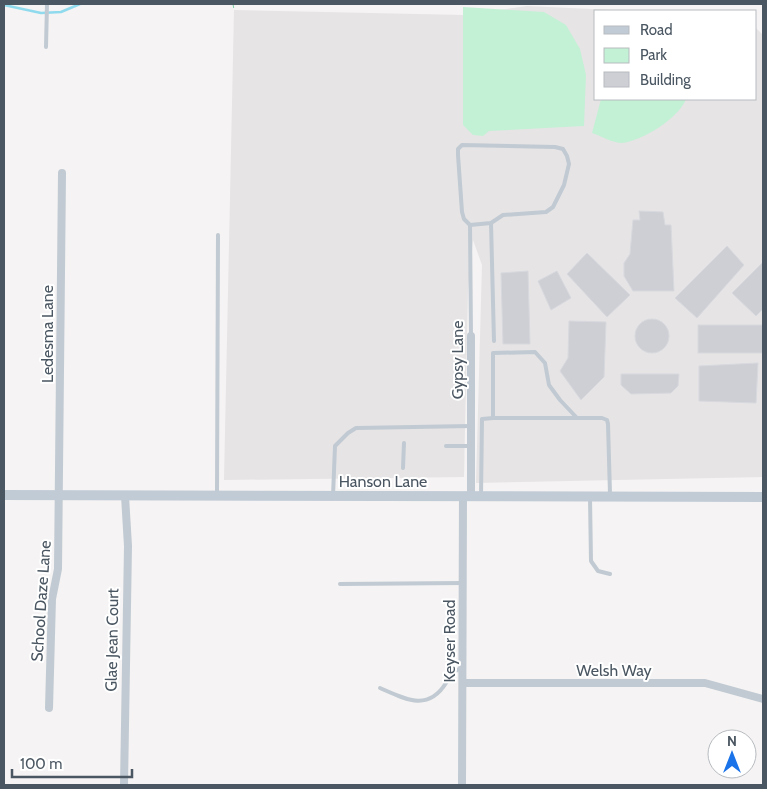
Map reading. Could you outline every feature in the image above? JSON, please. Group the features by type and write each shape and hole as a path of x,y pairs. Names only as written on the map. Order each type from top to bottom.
{"main road":[{"name":"Hanson Lane","path":"4,495 763,497"}],"street":[{"name":"Ledesma Lane","path":"60,495 62,173"},
{"name":"Gypsy Lane","path":"471,336 472,496"},
{"name":"School Daze Lane","path":"49,708 52,598 58,568 60,495"},
{"name":"Glae Jean Court","path":"124,785 128,546 125,496"},
{"name":"Keyser Road","path":"462,785 463,584 472,496"},
{"name":"Welsh Way","path":"463,683 705,683 763,699"}],"lane":[{"path":"46,47 47,4"},
{"path":"462,145 555,147 563,149 568,156 569,164 564,185 553,207 546,212 504,215 492,223 470,225 464,219 462,212 458,155 458,149 462,145"},
{"path":"492,223 494,342"},
{"name":"Gypsy Lane","path":"470,225 471,336"},
{"path":"217,496 218,235"},
{"path":"493,418 493,353 535,352 545,362 549,385 577,418"},
{"path":"472,496 482,419 602,418 607,420 610,496"},
{"path":"333,496 335,446 356,428 471,426"},
{"path":"403,468 404,443"},
{"path":"446,446 471,446"},
{"path":"590,496 591,561 598,572 610,574"},
{"path":"340,584 463,584"},
{"path":"380,688 406,700 420,701 436,696 453,671 463,668"}],"path":[{"path":"233,4 234,10"}],"shaded area":[{"path":"527,6 612,10 594,10 594,100 757,100 757,29 763,35 763,477 476,483 482,265 473,240 468,290 464,477 224,480 234,10 463,15"}],"green space":[{"path":"463,7 544,12 566,25 580,49 586,75 584,126 489,131 483,136 473,135 463,125"},
{"path":"601,100 685,100 676,114 668,121 639,138 618,143 592,133"}],"building":[{"path":"639,211 663,212 665,225 671,225 674,291 633,291 624,276 624,263 630,254 633,220 640,220"},
{"path":"727,246 744,265 697,318 675,298"},
{"path":"587,253 630,295 607,317 567,274"},
{"path":"763,262 763,309 756,316 732,293"},
{"path":"528,271 530,344 503,344 501,273"},
{"path":"557,271 571,298 551,310 538,281"},
{"path":"652,319 664,324 669,336 664,348 652,353 640,348 635,336 640,324"},
{"path":"569,321 606,322 604,377 581,400 560,371 568,358"},
{"path":"698,325 763,325 763,353 698,353"},
{"path":"758,363 756,403 699,401 699,366"},
{"path":"621,374 679,374 678,386 671,393 631,394 621,385"}],"waterway":[{"path":"4,5 41,13 61,12 80,4"}]}
